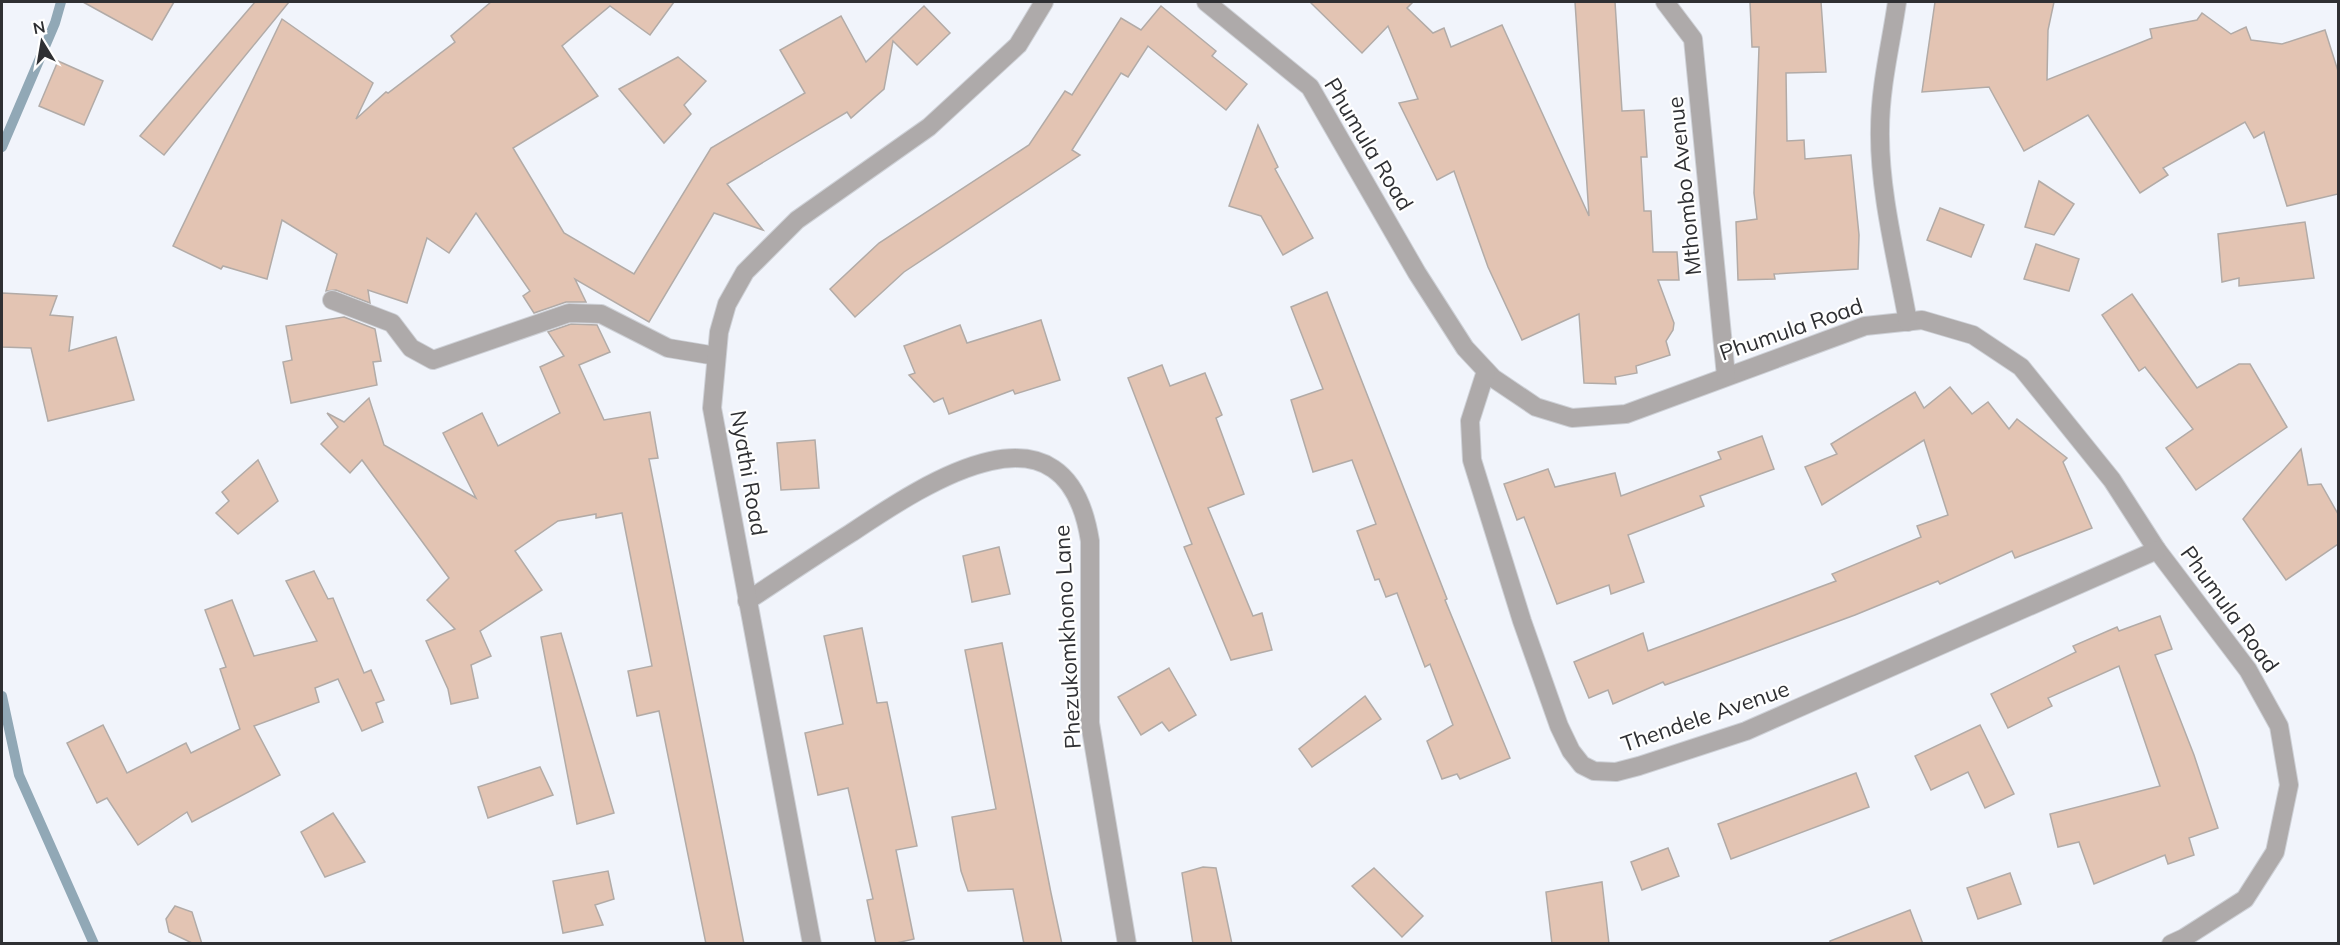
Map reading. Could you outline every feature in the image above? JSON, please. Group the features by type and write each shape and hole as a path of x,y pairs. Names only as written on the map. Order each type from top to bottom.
{"street":[{"name":"Nyathi Road","path":"812,944 712,408 719,332 727,304 745,272 797,220 929,127 1018,45 1044,2"},
{"name":"Phumula Road","path":"1206,2 1310,87 1417,273 1465,348 1486,371 1536,407 1572,418 1626,414 1865,326 1922,320 1973,336 2021,367 2112,480 2157,550 2248,670 2279,726 2289,785 2275,852 2245,899 2171,944"},
{"name":"Mthombo Avenue","path":"1665,2 1693,39 1726,376"},
{"path":"1897,2 1885,66 1880,130 1887,200 1908,322"},
{"path":"332,300 392,323 411,348 433,360 448,358 569,313 589,312 601,314 668,348 716,356"},
{"name":"Thendele Avenue","path":"1486,371 1470,421 1472,460 1522,621 1559,726 1571,751 1582,765 1594,771 1610,772 1639,766 1746,731 2157,550"},
{"name":"Phezukomkhono Lane","path":"747,601 907,496 949,474 981,462 1029,460 1047,465 1064,477 1085,512 1090,541 1090,723 1127,944"}],"building":[{"path":"83,2 174,2 152,40"},
{"path":"255,2 289,2 164,155 140,136"},
{"path":"491,2 674,2 650,35 610,6 562,46 598,96 513,148 564,233 634,274 711,148 805,93 780,50 841,16 866,62 924,6 950,33 917,65 893,41 884,89 851,118 847,112 727,184 763,230 714,213 649,322 575,279 586,302 566,302 534,313 523,296 530,291 476,213 449,253 427,238 407,303 368,290 370,303 336,290 326,291 337,254 282,220 267,279 223,266 221,269 173,246 282,19 373,83 356,119 386,92 388,93 455,42 451,36"},
{"path":"1310,2 1413,2 1407,8 1433,33 1444,28 1451,47 1502,25 1589,216 1575,2 1615,2 1622,111 1644,110 1647,157 1641,157 1644,211 1651,211 1653,252 1677,252 1679,280 1658,280 1674,323 1673,330 1666,341 1670,355 1636,366 1637,373 1615,377 1616,384 1584,383 1579,314 1522,340 1488,267 1454,171 1437,180 1399,103 1418,99 1388,26 1362,53"},
{"path":"1750,2 1821,2 1826,72 1786,73 1787,141 1804,140 1805,159 1851,155 1859,235 1858,269 1774,274 1775,279 1738,280 1736,222 1757,219 1754,193 1759,47 1752,47"},
{"path":"1935,2 2054,2 2048,30 2047,80 2152,38 2150,29 2197,20 2202,13 2231,34 2246,27 2251,40 2282,44 2325,30 2338,71 2338,194 2287,206 2264,132 2254,138 2245,122 2163,168 2168,175 2140,193 2088,115 2024,151 1989,87 1922,92"},
{"path":"1161,6 1216,51 1212,56 1247,84 1226,110 1148,46 1128,77 1121,73 1072,150 1080,155 904,272 855,317 830,289 879,243 1029,145 1065,91 1072,95 1121,18 1141,30"},
{"path":"678,57 706,81 684,105 691,114 664,143 619,89"},
{"path":"58,61 103,81 84,125 39,106"},
{"path":"1258,125 1278,167 1275,169 1313,238 1283,255 1261,216 1229,206"},
{"path":"2039,181 2074,204 2054,235 2025,227"},
{"path":"1940,208 1984,225 1971,257 1927,240"},
{"path":"2305,222 2314,278 2239,286 2239,278 2222,282 2218,234"},
{"path":"2036,244 2079,259 2069,291 2024,279"},
{"path":"1327,292 1447,599 1445,600 1510,758 1460,779 1457,774 1442,779 1427,741 1453,725 1430,664 1425,667 1397,593 1386,597 1379,579 1375,580 1357,531 1376,524 1352,460 1313,472 1291,400 1323,389 1291,307"},
{"path":"2,293 57,296 50,315 73,317 69,351 116,337 134,400 48,421 31,348 2,347"},
{"path":"2132,294 2197,388 2239,364 2250,364 2287,427 2196,490 2166,448 2193,429 2145,367 2139,371 2102,315"},
{"path":"344,317 375,329 381,361 373,362 377,385 291,403 283,362 292,360 286,326"},
{"path":"1041,320 1060,380 1015,394 1013,390 949,414 943,398 934,402 909,375 915,373 904,346 960,325 967,343"},
{"path":"571,324 597,325 610,352 579,365 604,420 650,412 658,458 649,459 744,944 706,944 659,711 637,716 628,671 652,666 622,513 596,518 596,514 558,521 515,551 542,590 480,631 491,656 471,665 478,698 451,704 448,689 426,641 455,629 427,600 449,578 362,460 350,473 321,444 338,427 327,413 344,422 369,398 384,445 476,498 443,433 482,413 498,446 560,413 540,367 564,356 548,332"},
{"path":"1162,365 1170,386 1205,373 1222,415 1216,418 1244,494 1208,508 1253,616 1262,613 1272,650 1231,660 1184,547 1192,544 1128,378"},
{"path":"1950,387 1972,414 1988,402 2009,429 2017,419 2067,458 2063,462 2092,528 2015,558 2012,551 1940,584 1938,581 1855,615 1665,685 1663,682 1613,704 1608,690 1589,698 1574,662 1643,633 1648,651 1836,581 1832,574 1921,537 1917,526 1948,515 1924,440 1822,505 1805,467 1837,454 1831,444 1915,392 1924,408"},
{"path":"1762,436 1774,469 1700,496 1704,506 1628,535 1644,582 1611,594 1609,585 1557,604 1524,517 1517,520 1504,484 1548,469 1555,487 1615,473 1621,496 1721,459 1718,452"},
{"path":"815,440 819,488 781,490 777,443"},
{"path":"2301,449 2308,485 2321,484 2338,514 2338,544 2286,580 2243,519"},
{"path":"258,460 278,501 238,534 216,513 229,501 222,492"},
{"path":"999,547 1010,594 972,602 963,556"},
{"path":"314,571 328,599 333,598 364,673 371,670 384,700 376,703 383,722 362,731 338,679 315,688 319,702 254,726 280,775 192,822 187,812 138,845 107,798 97,803 67,743 103,725 127,773 186,743 191,753 240,729 220,669 226,667 205,610 232,600 254,656 317,641 286,581"},
{"path":"2160,616 2172,649 2155,655 2194,755 2218,828 2189,838 2194,855 2168,864 2165,855 2094,884 2079,842 2058,847 2050,814 2160,786 2119,666 2048,698 2052,706 2008,728 1991,694 2076,652 2073,646 2117,627 2119,631"},
{"path":"862,628 877,703 887,702 917,846 896,850 914,939 892,944 876,944 867,900 873,899 848,788 818,795 805,733 843,724 824,636"},
{"path":"561,633 614,813 577,824 541,637"},
{"path":"1002,643 1062,944 1024,944 1013,889 968,891 961,871 952,817 996,809 965,650"},
{"path":"1169,668 1196,715 1169,731 1162,722 1141,735 1118,697"},
{"path":"1365,696 1381,719 1312,767 1299,749"},
{"path":"1980,725 2014,794 1985,808 1968,772 1931,790 1915,756"},
{"path":"540,767 553,795 488,818 478,787"},
{"path":"1856,773 1869,807 1731,859 1718,824"},
{"path":"333,813 365,862 325,877 301,832"},
{"path":"1668,848 1679,876 1642,890 1631,862"},
{"path":"1203,867 1216,868 1232,944 1193,944 1182,873"},
{"path":"1374,868 1423,916 1402,937 1352,886"},
{"path":"608,871 614,899 595,905 603,925 563,933 553,881"},
{"path":"2010,873 2021,904 1978,919 1967,888"},
{"path":"1602,882 1609,944 1552,944 1546,892"},
{"path":"175,906 192,912 202,944 194,944 169,932 166,919"},
{"path":"1910,910 1923,944 1830,944 1830,941"}],"waterway":[{"path":"2,147 55,23 61,2"},
{"path":"2,696 19,775 94,944"}]}
